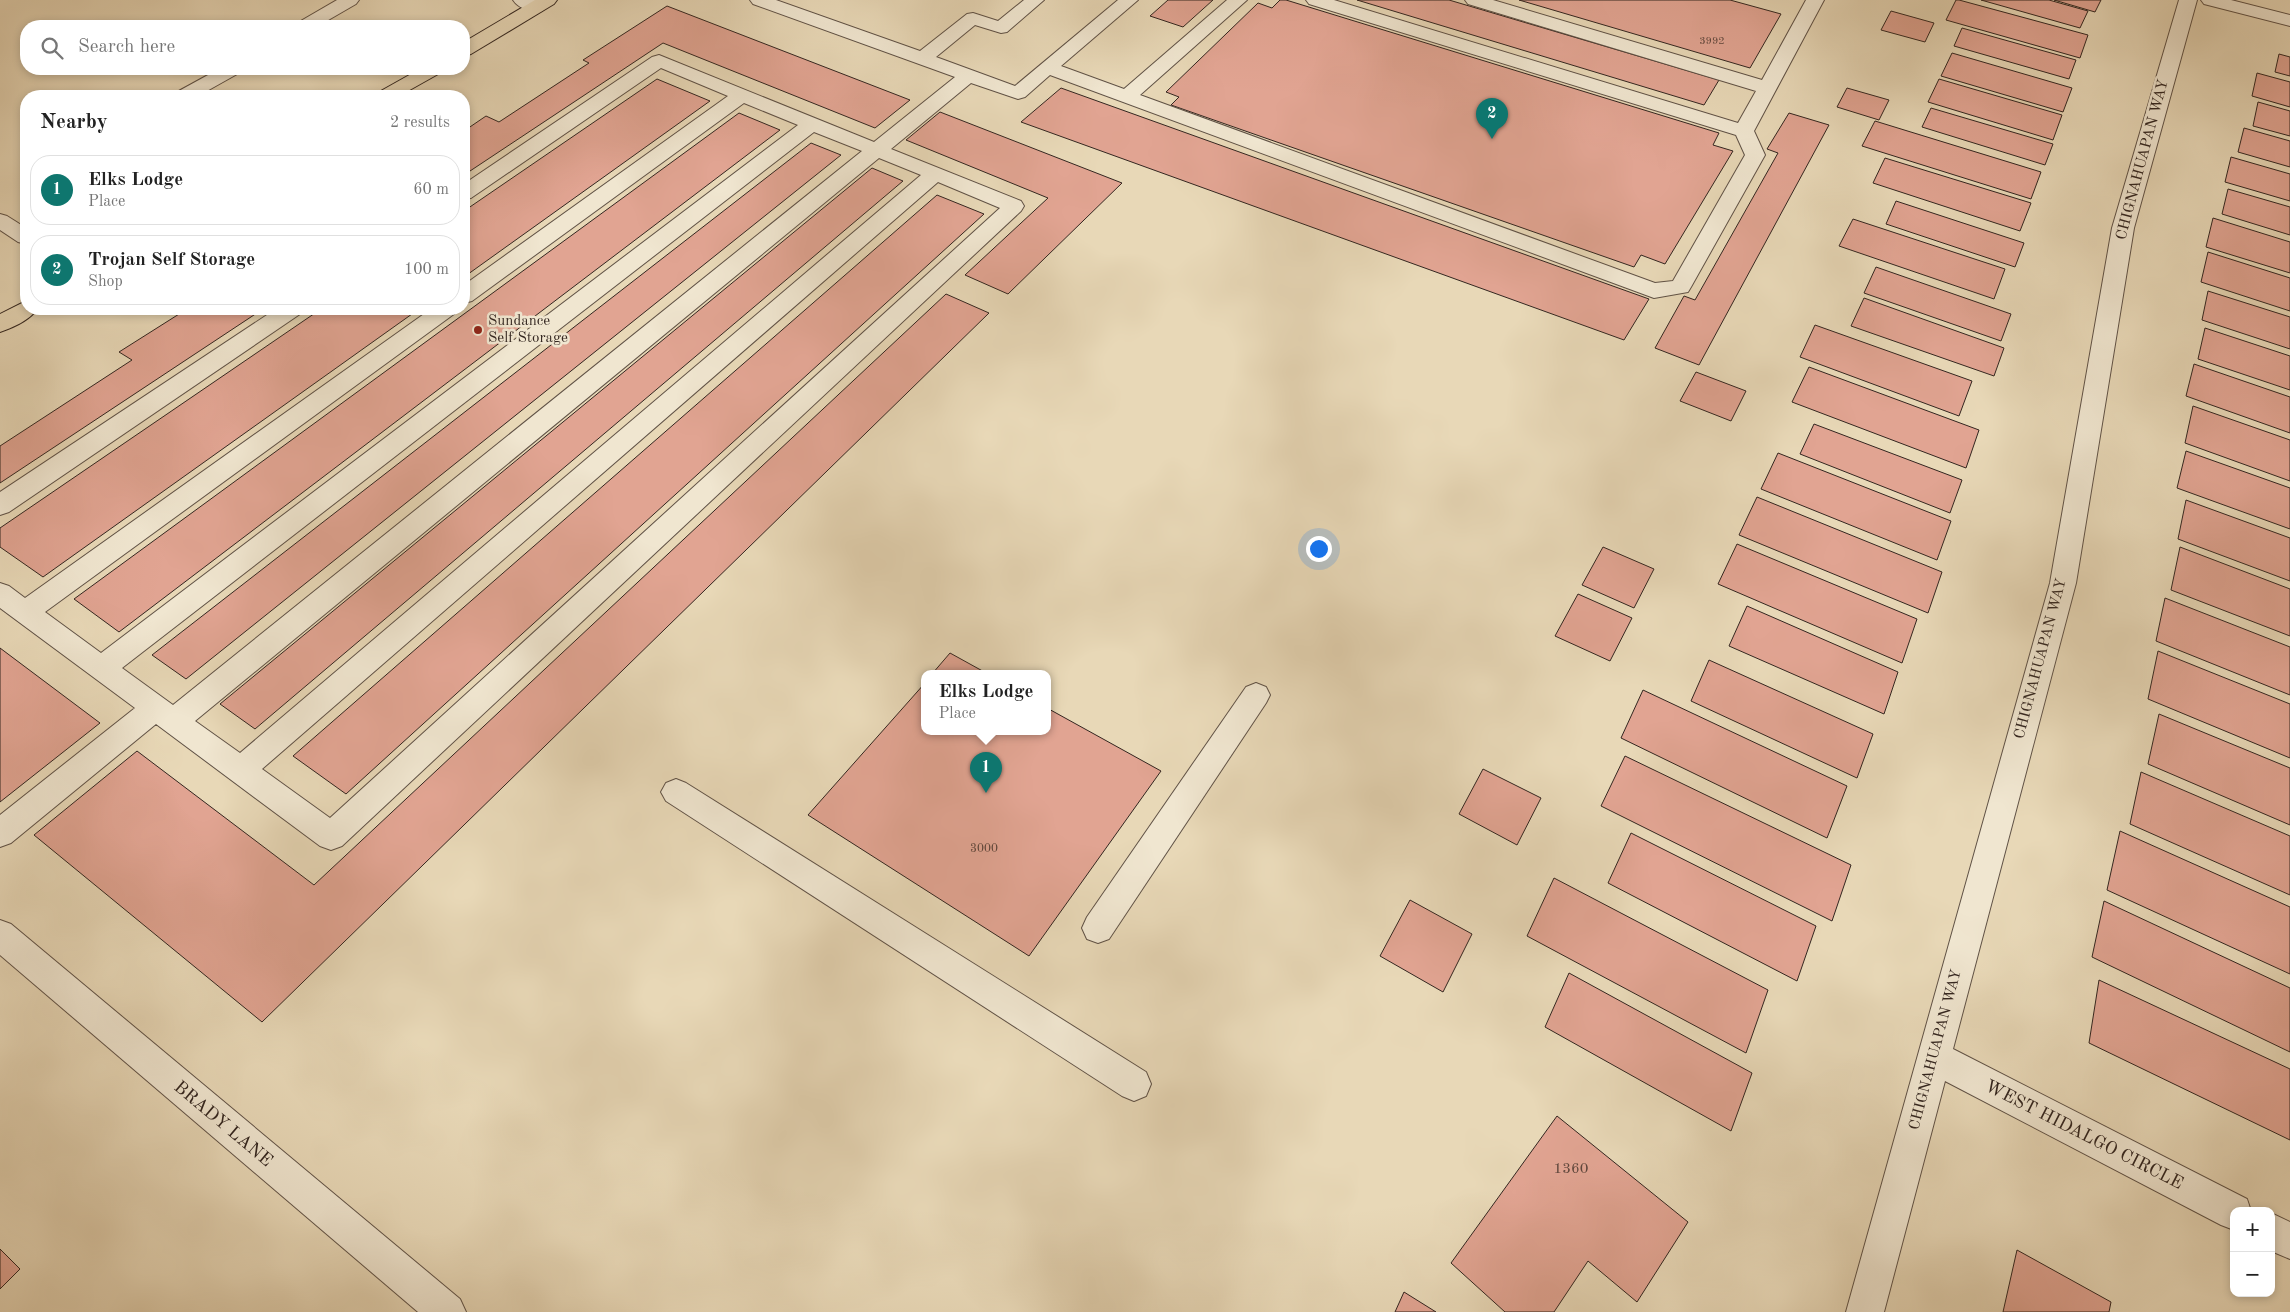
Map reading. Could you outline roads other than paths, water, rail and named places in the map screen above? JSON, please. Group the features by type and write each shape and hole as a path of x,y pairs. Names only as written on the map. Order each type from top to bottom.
{"main road":[{"path":"470,46 536,2"},
{"path":"396,90 423,75"},
{"path":"0,324 20,312"}],"street":[{"path":"315,20 350,0"},
{"path":"759,0 1018,93 1129,0"},
{"path":"923,58 973,18 1001,28 1035,0"},
{"path":"1126,97 1238,0"},
{"path":"1048,68 1654,290 1680,287 1755,154 1744,130 1315,0"},
{"path":"1474,0 1767,88"},
{"path":"1744,130 1815,0"},
{"name":"CHIGNAHUAPAN WAY","path":"1866,1312 2063,583 2123,228 2135,180 2188,0"},
{"path":"2210,0 2290,21"},
{"path":"0,594 331,836 1014,206 659,62 470,189"},
{"path":"195,90 221,75"},
{"path":"0,833 165,715 969,75"},
{"path":"470,292 742,95"},
{"path":"101,668 812,124"},
{"path":"240,770 935,174"},
{"path":"0,221 20,233"},
{"path":"0,505 283,315"},
{"path":"25,612 438,315"},
{"path":"1098,928 1256,695"},
{"path":"676,792 1134,1084"},
{"name":"BRADY LANE","path":"0,935 446,1312"},
{"name":"WEST HIDALGO CIRCLE","path":"1934,1058 2230,1210"},
{"path":"2275,1233 2290,1241"}],"place":[{"name":"Trojan Self Storage","path":"1492,139"},
{"name":"Sundance Self Storage","path":"478,330"},
{"name":"Elks Lodge","path":"986,793"}]}
